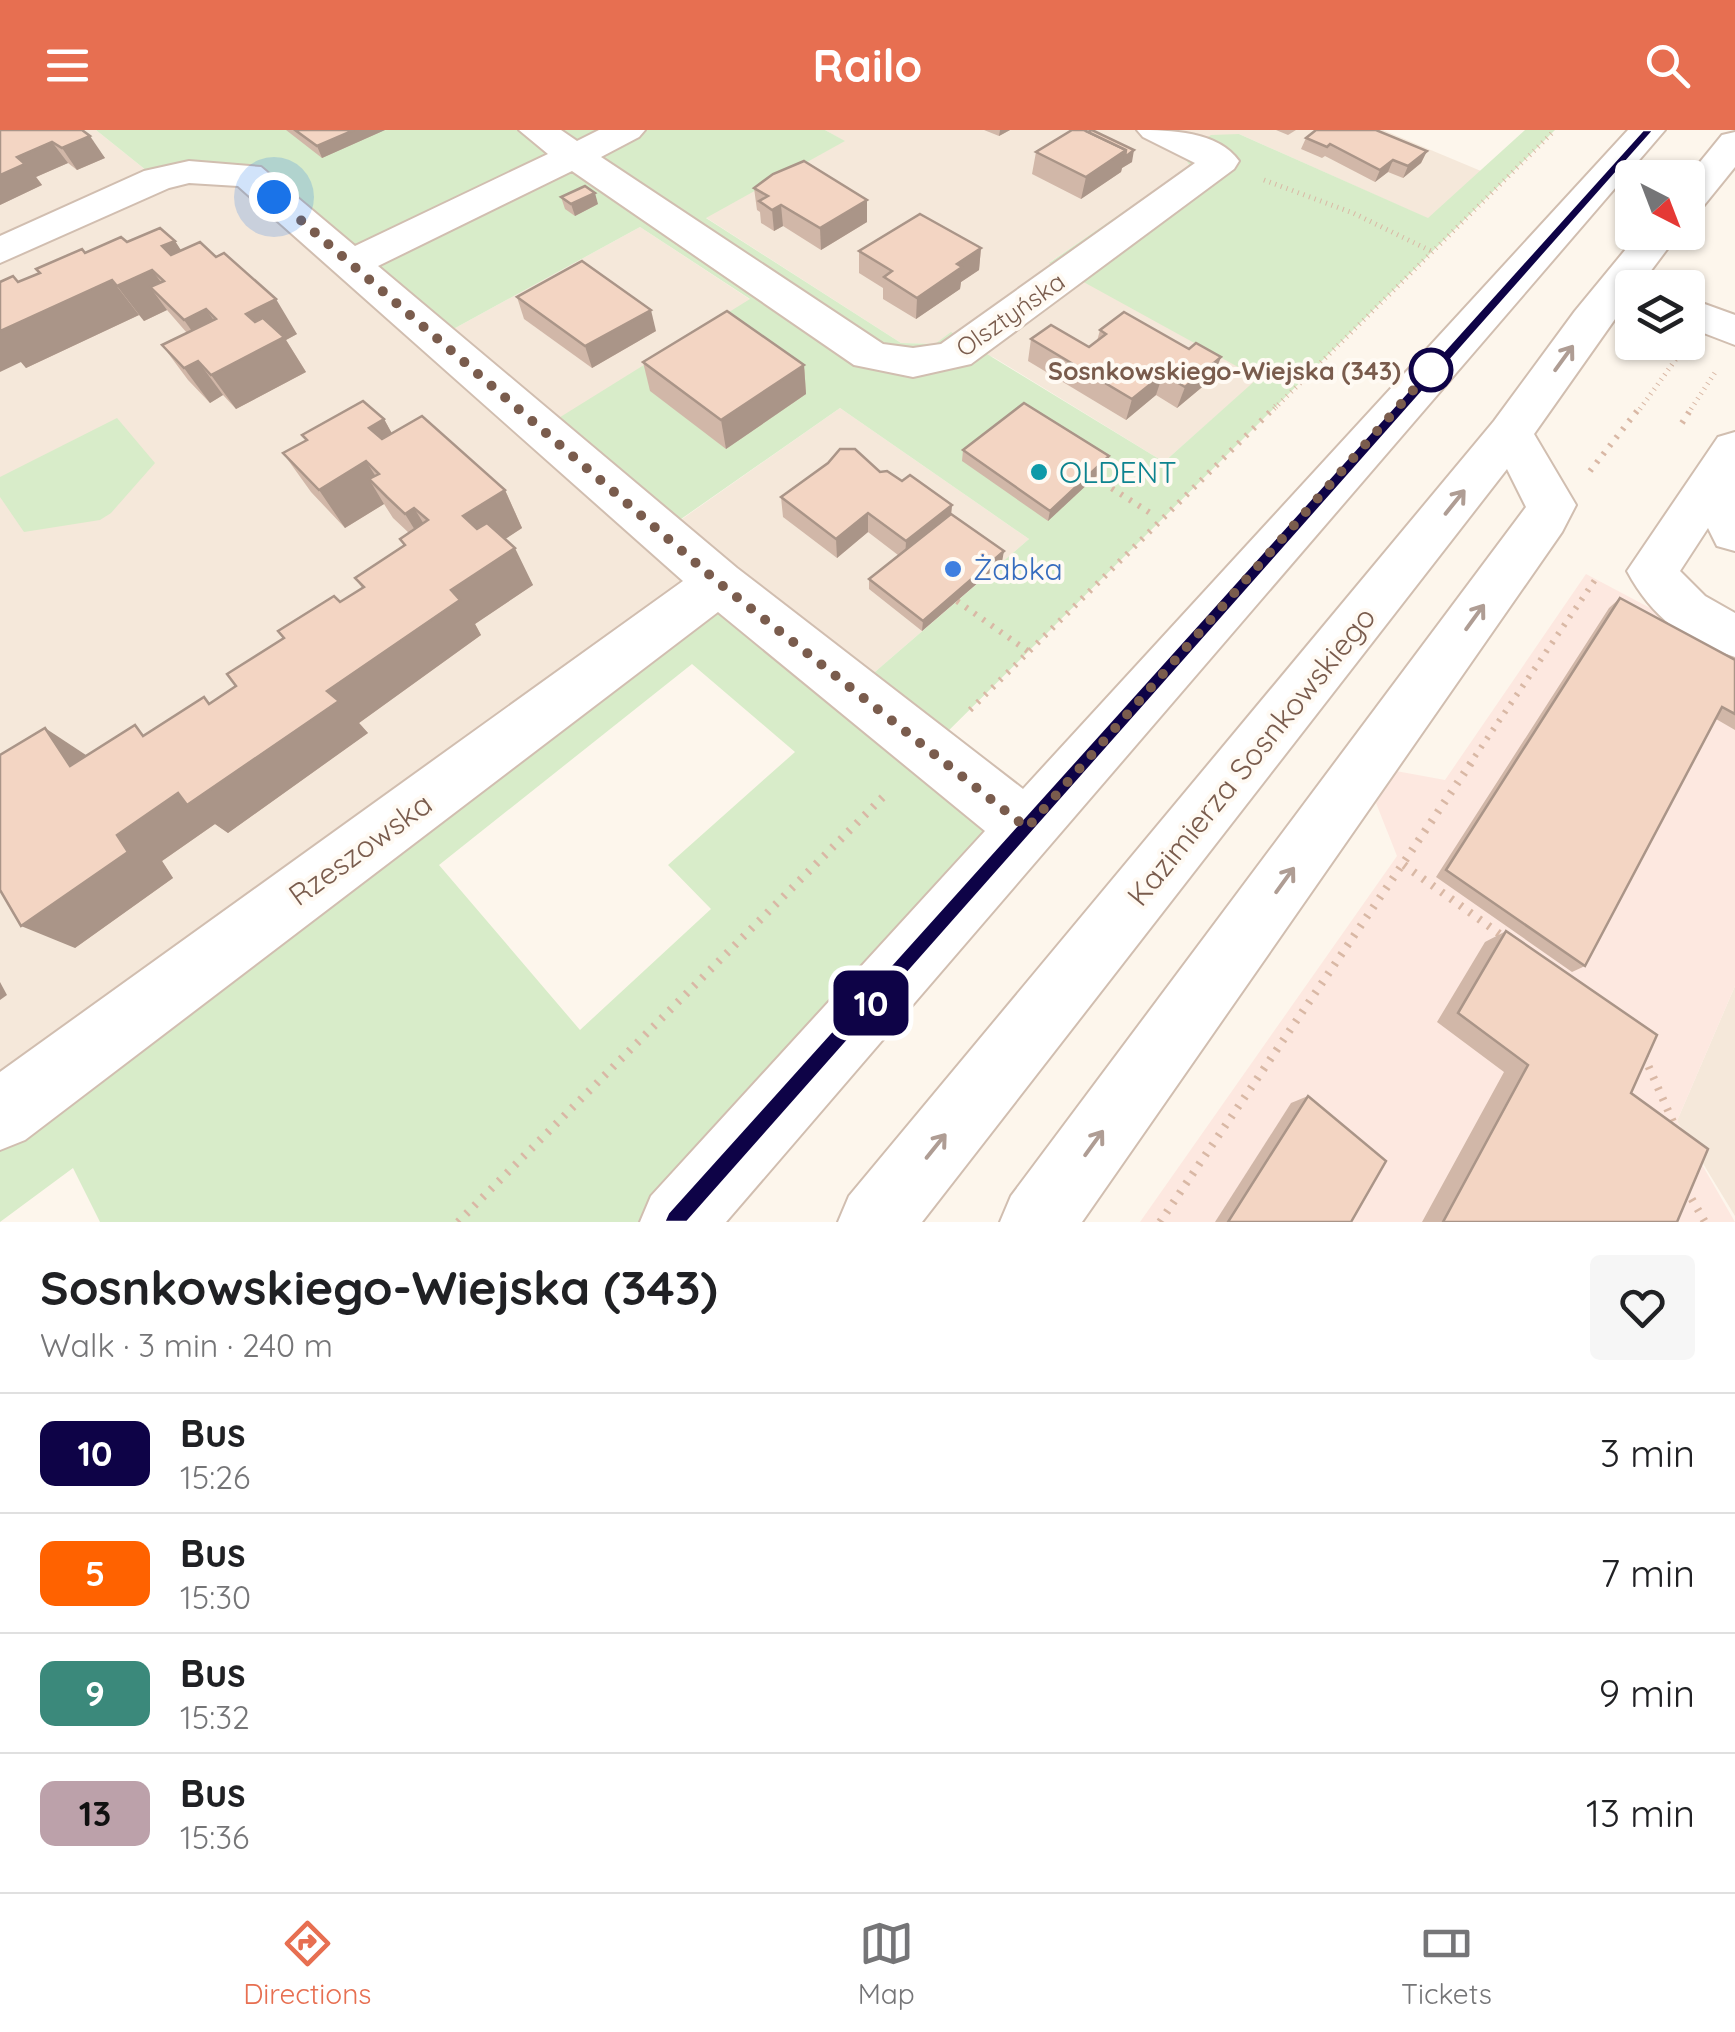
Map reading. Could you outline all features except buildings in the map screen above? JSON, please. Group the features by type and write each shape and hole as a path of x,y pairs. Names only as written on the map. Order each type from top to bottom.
{"street":[{"name":"Olsztyńska","path":"537,130 869,355 906,364 934,364 956,354 1216,164"},
{"path":"352,263 627,130"},
{"path":"1154,130 1221,161 1216,164"},
{"name":"Kazimierza Sosnkowskiego","path":"875,1222 1510,433 1589,272 1648,130"},
{"path":"1705,180 1735,143"},
{"path":"0,251 157,180 215,171 248,175 719,583 1027,828"},
{"name":"Kazimierza Sosnkowskiego","path":"677,1222 1027,828 1589,272 1629,250"},
{"path":"1705,324 1730,343"},
{"path":"1037,1222 1357,782 1552,505 1510,433"},
{"path":"1724,465 1735,532"},
{"path":"1724,465 1653,571 1682,610 1706,625 1735,635"},
{"name":"Rzeszowska","path":"0,1114 719,583"}],"path":[{"path":"458,1222 1555,130"},
{"path":"1216,164 1317,198 1433,252"},
{"path":"1675,434 1730,343"},
{"path":"1552,505 1609,452 1675,360"},
{"path":"1094,476 1155,516"},
{"path":"1160,1222 1608,561"},
{"path":"957,601 1029,652"},
{"path":"1404,865 1518,946"},
{"path":"1638,1044 1682,1142"},
{"path":"1681,1180 1705,1222"}],"shaded area":[{"path":"0,130 96,130 157,179 248,175 437,338 640,227 751,300 662,533 840,408 1029,539 854,690 719,583 0,1115"},
{"path":"825,130 1383,130 1481,171 1429,219 1239,134 1050,262 1259,378 1164,462 993,357 935,344 901,343 705,217 844,141"},
{"path":"1586,574 1735,653 1735,986 1677,1121 1735,1222 1140,1222 1397,856 1376,803 1396,771 1445,780"},
{"path":"1735,986 1735,1216 1677,1121"}],"green space":[{"path":"96,130 825,130 845,141 706,218 901,343 935,344 951,332 1164,462 1258,378 1049,263 1190,166 1183,155 1211,135 1239,134 1428,218 1525,130 1555,130 929,750 1027,828 677,1222 100,1222 73,1168 0,1222 0,1115 719,583 854,690 1029,539 840,408 661,533 541,429 750,299 640,227 437,338 248,175 157,179","holes":["692,664 795,752 668,865 711,909 580,1030 439,865"]},
{"path":"117,418 155,463 111,513 100,520 24,532 0,497 0,477"}],"bus line":[{"name":"10","path":"677,1222 1647,130"}],"place":[{"name":"Sosnkowskiego-Wiejska (343)","path":"1431,370"},
{"name":"OLDENT","path":"1039,472"},
{"name":"Żabka","path":"953,569"}],"route":[{"path":"274,197 719,583 1027,828 1431,370"}]}
